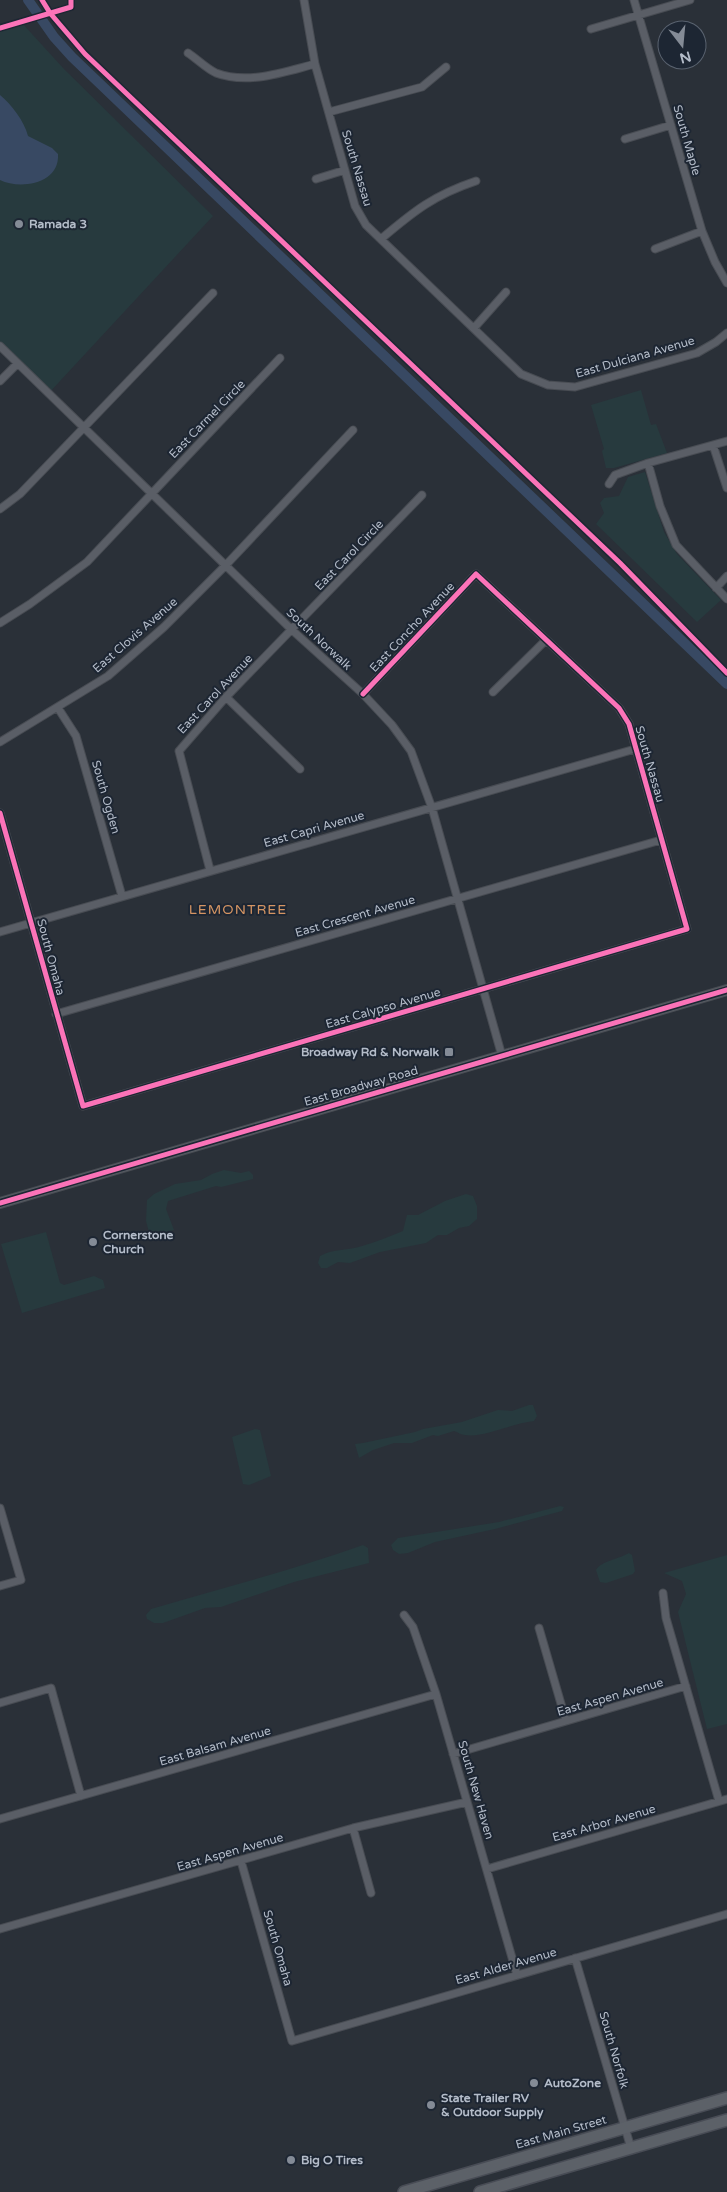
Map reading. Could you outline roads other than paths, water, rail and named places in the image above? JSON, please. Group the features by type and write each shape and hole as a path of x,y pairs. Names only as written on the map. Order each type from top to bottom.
{"main road":[{"name":"East Broadway Road","path":"0,1203 727,990"},
{"name":"East Main Street","path":"404,2192 727,2098"},
{"path":"480,2192 727,2120"}],"street":[{"name":"South Nassau","path":"304,0 316,64 355,206 366,225 474,328"},
{"name":"South Maple","path":"634,0 702,231 715,262 727,283"},
{"path":"591,29 690,0"},
{"path":"188,52 215,73 240,78 266,76 316,64"},
{"path":"329,112 422,87 446,67"},
{"path":"625,139 671,125"},
{"path":"316,180 345,170"},
{"path":"381,239 419,207 451,189 476,181"},
{"path":"655,249 702,231"},
{"path":"474,328 506,292"},
{"path":"0,509 20,494 213,293"},
{"name":"East Dulciana Avenue","path":"474,328 521,374 548,385 575,387 697,353 727,333"},
{"name":"South Norwalk","path":"0,346 84,426 225,566 363,694 392,725 411,751 432,808 502,1056"},
{"name":"East Carmel Circle","path":"0,623 30,604 86,562 280,358"},
{"path":"0,381 17,364"},
{"name":"East Clovis Avenue","path":"0,742 108,676 164,627 225,566 353,430"},
{"path":"609,484 615,475 648,463 727,441"},
{"path":"714,445 727,488"},
{"path":"648,463 660,506 676,545 727,599"},
{"name":"East Carol Circle","path":"292,630 422,495"},
{"name":"South Nassau","path":"476,574 619,708 628,724 687,929"},
{"name":"East Concho Avenue","path":"363,694 476,574"},
{"path":"716,588 727,576"},
{"name":"East Carol Avenue","path":"210,870 178,751 226,697 292,630"},
{"path":"493,692 546,640"},
{"path":"226,697 300,769"},
{"name":"South Ogden","path":"58,708 76,736 122,896"},
{"name":"East Capri Avenue","path":"0,932 635,749"},
{"name":"South Omaha","path":"0,813 56,1014 84,1106"},
{"name":"East Crescent Avenue","path":"56,1014 661,840"},
{"name":"East Calypso Avenue","path":"84,1106 687,929"},
{"path":"0,1508 20,1580 0,1586"},
{"path":"663,1593 665,1612 719,1801"},
{"name":"South New Haven","path":"404,1615 413,1627 436,1694 517,1975"},
{"path":"539,1628 566,1721"},
{"name":"East Aspen Avenue","path":"454,1754 686,1686"},
{"path":"0,1703 52,1688 82,1796"},
{"name":"East Balsam Avenue","path":"0,1819 436,1694"},
{"name":"East Arbor Avenue","path":"487,1869 727,1799"},
{"name":"East Aspen Avenue","path":"0,1929 353,1828 468,1802"},
{"path":"353,1828 371,1893"},
{"name":"South Omaha","path":"241,1861 292,2041"},
{"name":"East Alder Avenue","path":"292,2041 727,1914"},
{"name":"South Norfolk","path":"575,1958 631,2148"}],"water":[{"path":"0,95 17,114 28,136 52,148 58,154 57,164 53,172 46,178 28,184 8,183 0,180"}],"waterway":[{"path":"28,0 54,37 72,57 727,684"}],"place":[{"name":"Ramada 3","path":"19,224"},
{"name":"Broadway Rd & Norwalk","path":"449,1052"},
{"name":"Cornerstone Church","path":"93,1242"},
{"name":"AutoZone","path":"534,2083"},
{"name":"State Trailer RV & Outdoor Supply","path":"431,2105"},
{"name":"Big O Tires","path":"291,2160"}],"district":[{"name":"LEMONTREE","path":"238,909"}]}
